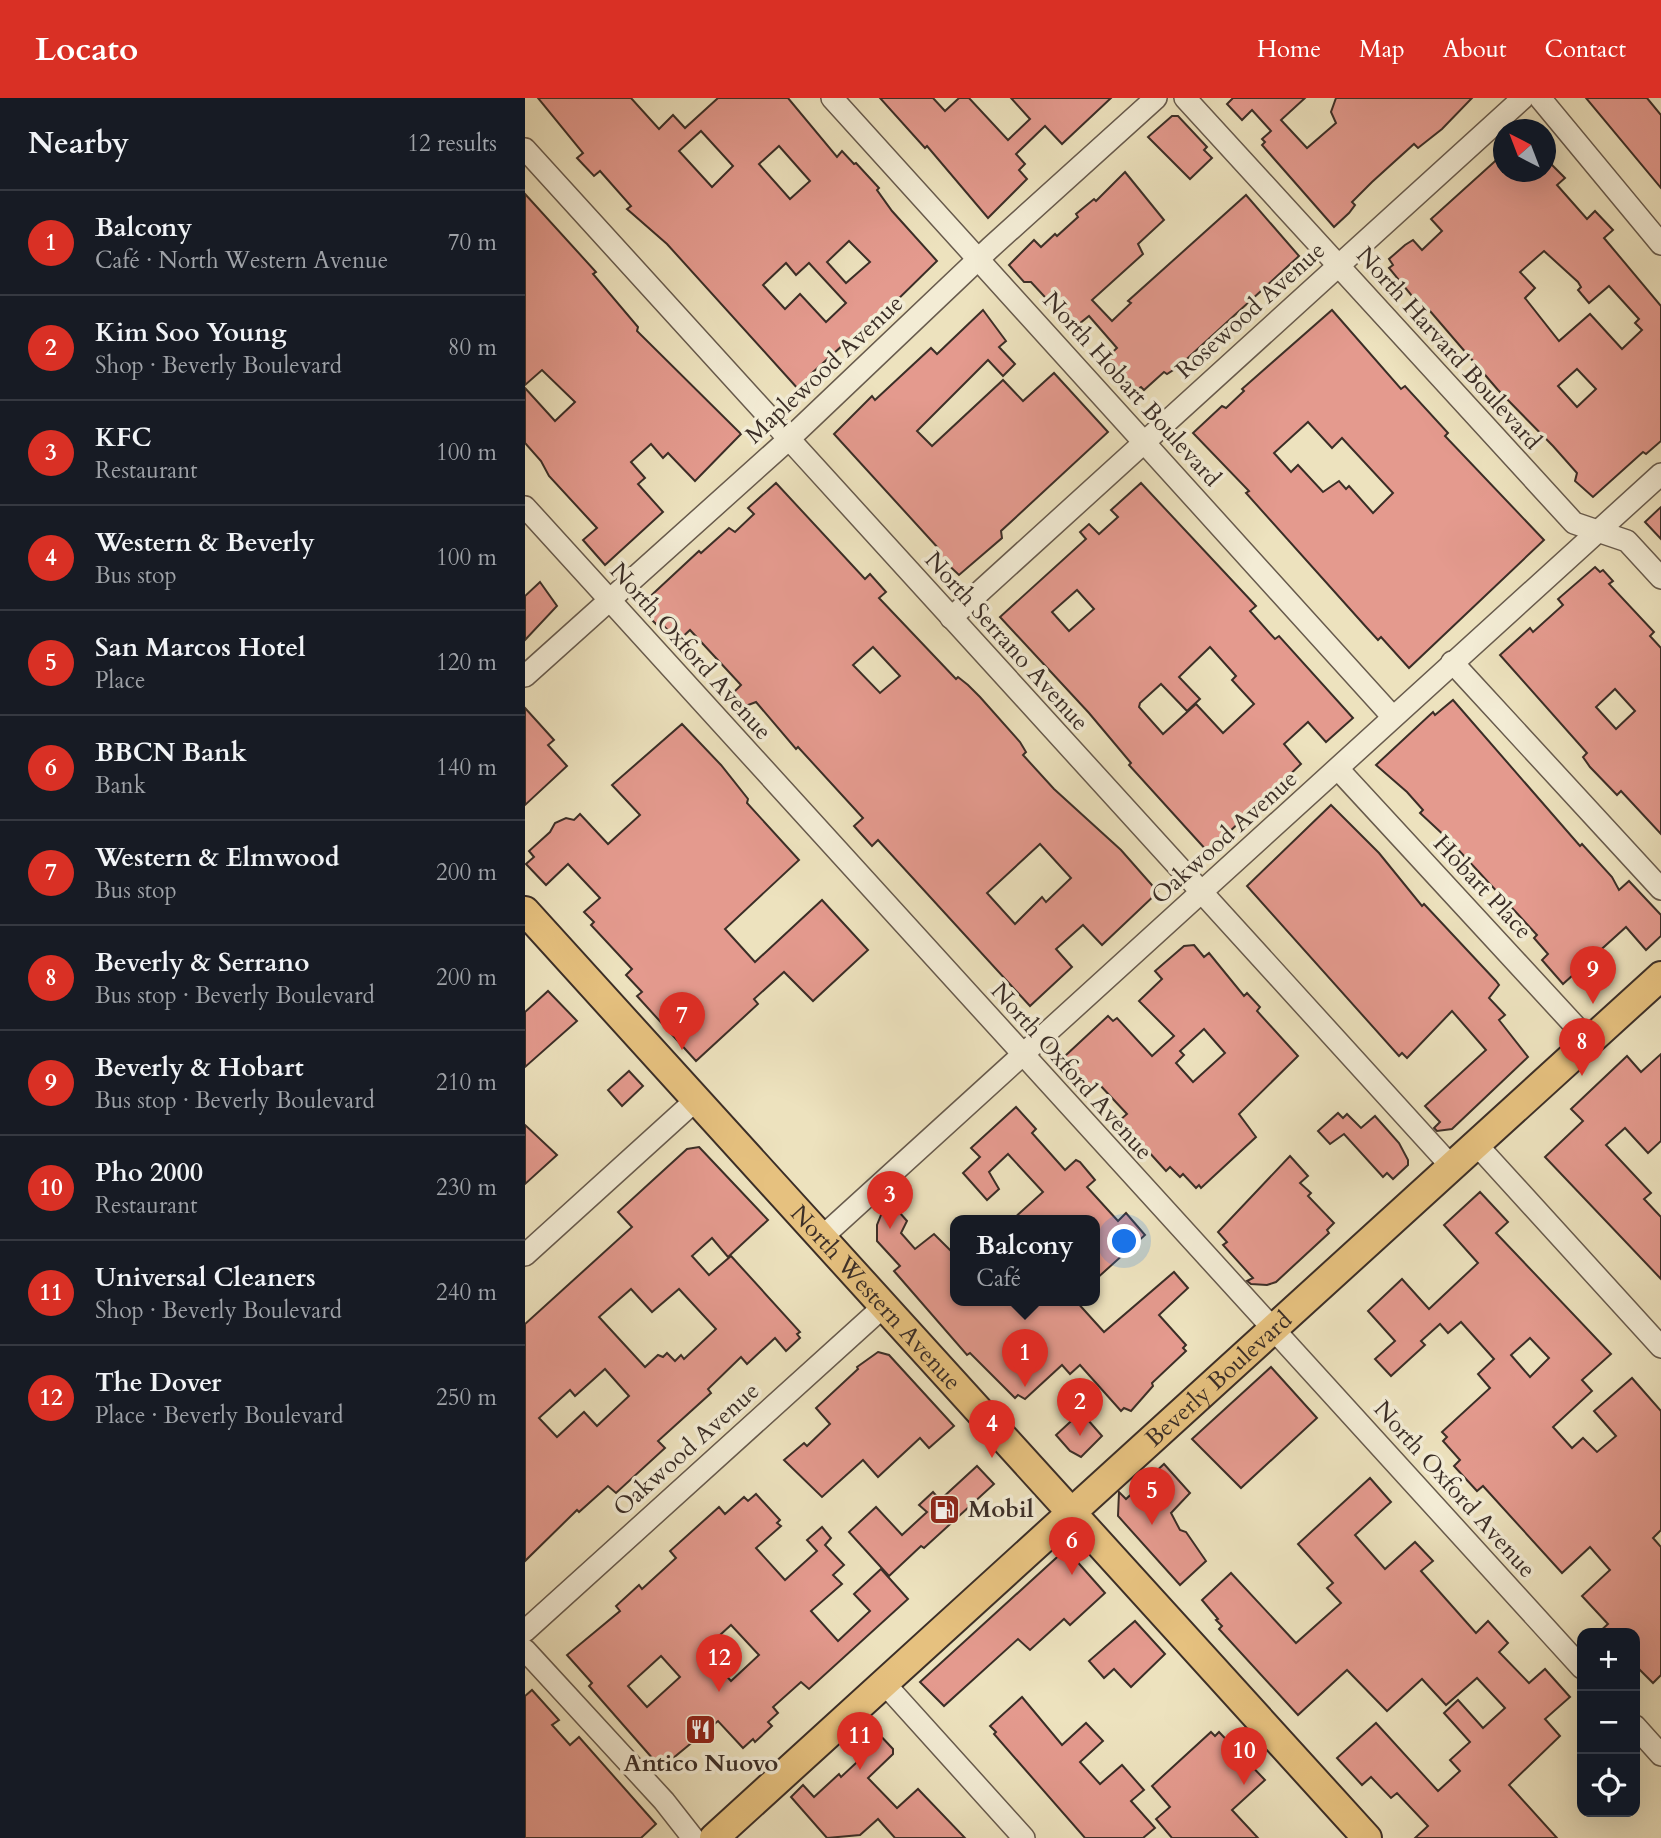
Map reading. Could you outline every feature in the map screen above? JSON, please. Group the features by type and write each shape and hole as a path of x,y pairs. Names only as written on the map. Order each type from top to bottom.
{"main road":[{"name":"North Western Avenue","path":"525,911 1367,1838"},
{"name":"Beverly Boulevard","path":"714,1838 1661,976"}],"street":[{"name":"North Hobart Boulevard","path":"832,98 1392,716"},
{"name":"Maplewood Avenue","path":"525,676 789,439 978,260 1156,98"},
{"name":"North Harvard Boulevard","path":"1185,98 1574,523 1627,541 1661,578"},
{"name":"Rosewood Avenue","path":"951,618 1523,98"},
{"path":"1540,98 1661,244"},
{"name":"North Serrano Avenue","path":"525,149 1200,894 1451,1166"},
{"name":"Oakwood Avenue","path":"821,1238 1661,474"},
{"name":"North Oxford Avenue","path":"525,507 1021,1055 1577,1663"},
{"path":"1452,663 1661,888"},
{"name":"Hobart Place","path":"1338,768 1589,1041"},
{"path":"525,1255 697,1099"},
{"path":"1476,1144 1661,1347"},
{"name":"Oakwood Avenue","path":"525,1631 883,1307"},
{"path":"525,1650 664,1801 693,1838"},
{"path":"884,1683 1024,1838"},
{"path":"1640,1732 1661,1755"}],"building":[{"path":"538,98 631,98 659,129 673,115 685,128 718,98 788,98 837,157 842,151 879,188 877,190 892,211 937,261 885,312 858,333 860,335 846,348 843,345 812,373 815,376 799,390 667,244 627,209 631,206 600,171 594,176 577,158 583,153","holes":["701,131 733,166 712,187 679,151","779,146 810,181 790,199 759,164","849,241 870,262 846,283 827,262","786,263 796,275 809,263 846,303 826,322 800,294 785,309 763,285"]},
{"path":"880,98 933,98 945,111 959,98 969,98 1008,140 1030,119 1011,98 1111,98 1062,144 1045,126 1016,154 1025,164 1019,170 1027,179 988,218 927,146 925,148"},
{"path":"1233,98 1305,98 1281,120 1307,148 1336,123 1331,112 1336,98 1472,98 1442,129 1418,148 1414,144 1372,182 1352,202 1355,205 1349,213 1334,227 1262,145 1265,142 1262,139 1271,131 1252,110 1242,120 1227,104"},
{"path":"1586,98 1647,98 1661,115 1661,188"},
{"path":"1172,116 1178,116 1207,147 1204,150 1212,158 1190,179 1148,137"},
{"path":"1493,163 1493,182 1556,182 1556,169 1565,178 1557,185 1587,219 1595,211 1613,230 1604,238 1661,306 1661,441 1646,454 1643,452 1593,497 1575,481 1577,473 1553,446 1498,390 1424,304 1421,307 1389,268 1393,265 1389,259 1405,245 1413,240 1422,250 1442,231 1431,219","holes":["1544,251 1581,287 1578,290 1589,303 1609,286 1639,319 1635,323 1642,330 1622,349 1590,314 1559,341 1525,298 1535,288 1520,272","1577,369 1596,389 1577,407 1558,386"]},
{"path":"1125,172 1164,220 1138,244 1143,254 1092,300 1112,321 1131,303 1128,301 1246,195 1299,256 1178,367 1167,374 1164,372 1144,390 1141,387 1133,392 1103,361 1117,348 1089,316 1069,332 1053,312 1056,309 1031,282 1024,282 1009,265 1034,240 1041,247 1055,234 1057,236 1078,217 1076,214 1094,199 1096,201"},
{"path":"525,194 596,272 593,274 638,327 637,331 741,434 695,481 668,453 663,458 651,444 631,462 645,478 638,484 663,512 605,565 583,540 597,528 549,476 541,461 525,443 525,388 555,421 575,402 542,370 525,385"},
{"path":"983,310 1006,341 999,347 1015,364 1003,376 988,360 917,431 932,446 1003,380 1023,401 1054,373 1108,432 1001,531 1002,538 959,575 941,558 939,549 834,434 872,396 875,400 931,348 937,354"},
{"path":"1332,310 1401,389 1405,386 1448,433 1445,436 1544,540 1409,668 1381,637 1378,640 1246,493 1249,491 1193,433 1222,406 1226,408 1244,391 1242,389","holes":["1308,422 1332,448 1342,438 1393,493 1373,513 1349,486 1346,489 1339,481 1323,492 1298,465 1291,472 1274,453"]},
{"path":"776,483 865,579 870,574 886,592 879,598 956,679 958,677 980,697 1020,742 1026,752 1023,755 1054,789 1121,850 1158,892 1102,945 1083,925 1056,949 1072,967 1030,1006 878,840 872,846 854,826 863,818 798,747 796,749 756,702 743,707 733,693 741,685 690,630 678,641 660,622 657,625 643,611 647,607 643,603 699,551 701,553 729,528 735,532 754,514 748,508","holes":["873,647 900,676 880,693 853,665","1040,844 1071,878 1046,902 1042,897 1015,924 987,893"]},
{"path":"1141,483 1256,606 1250,611 1275,639 1279,636 1353,718 1326,742 1308,722 1284,744 1301,764 1208,852 1129,765 1131,763 1089,713 1000,617 1086,539 1080,532 1089,524 1099,534 1118,517 1111,510","holes":["1077,590 1094,609 1069,631 1052,612","1210,647 1236,676 1232,680 1254,704 1223,733 1196,704 1163,734 1139,707 1140,703 1161,684 1187,711 1200,699 1179,677"]},
{"path":"1661,507 1661,539 1645,522"},
{"path":"1595,567 1600,572 1603,570 1613,581 1609,584 1654,632 1650,636 1661,648 1661,834 1621,791 1617,795 1590,767 1583,757 1587,753 1500,655 1530,628 1533,632 1563,605 1558,599","holes":["1615,689 1635,711 1616,729 1596,707"]},
{"path":"540,582 557,606 525,640 525,596"},
{"path":"1453,700 1580,846 1582,844 1612,877 1619,890 1629,881 1661,915 1661,936 1646,950 1626,927 1563,984 1542,960 1548,954 1534,938 1537,935 1454,845 1449,846 1449,840 1420,813 1423,810 1407,792 1376,765 1433,712 1435,715"},
{"path":"525,708 554,740 548,745 567,766 525,805"},
{"path":"682,724 721,765 748,799 747,803 799,860 725,929 755,962 822,900 868,950 813,1001 784,972 754,999 758,1004 696,1061 637,996 642,992 626,975 632,969 591,925 594,922 584,912 600,898 568,864 546,885 526,864 534,857 529,851 550,832 555,823 566,818 574,820 580,814 608,844 640,815 612,785"},
{"path":"1331,805 1379,853 1422,906 1424,904 1496,981 1499,985 1489,998 1505,1015 1499,1020 1528,1057 1452,1129 1437,1131 1434,1128 1440,1122 1425,1106 1486,1050 1452,1011 1407,1058 1402,1053 1399,1056 1247,886"},
{"path":"1194,945 1204,957 1209,953 1244,996 1247,993 1260,1007 1257,1011 1298,1056 1239,1114 1256,1137 1201,1188 1199,1185 1196,1188 1183,1174 1180,1177 1170,1167 1166,1171 1120,1120 1127,1114 1098,1083 1083,1097 1065,1077 1065,1056 1108,1016 1113,1021 1117,1018 1152,1056 1174,1036 1139,1001 1162,979 1155,971 1184,946","holes":["1204,1029 1225,1053 1193,1082 1176,1063 1184,1055 1180,1051"]},
{"path":"548,991 577,1021 525,1067 525,1012"},
{"path":"1661,1054 1661,1141 1648,1153 1625,1128 1606,1145 1651,1193 1644,1199 1661,1217 1661,1279 1545,1157 1583,1121 1571,1109 1627,1056 1641,1072"},
{"path":"629,1071 643,1086 622,1106 608,1090"},
{"path":"1016,1107 1036,1129 1032,1133 1065,1170 1076,1160 1080,1162 1095,1180 1087,1187 1118,1221 1126,1213 1145,1235 1100,1276 1100,1215 1018,1215 1043,1192 1008,1154 989,1172 999,1189 987,1200 963,1173 980,1157 971,1148"},
{"path":"1338,1113 1343,1118 1347,1114 1361,1128 1375,1116 1399,1143 1408,1165 1393,1179 1387,1173 1383,1177 1344,1134 1330,1144 1318,1131"},
{"path":"525,1125 557,1155 525,1184"},
{"path":"699,1147 768,1220 728,1257 712,1238 692,1256 709,1275 731,1256 800,1332 797,1334 800,1338 786,1351 775,1338 747,1364 741,1357 708,1389 711,1393 658,1441 665,1448 616,1493 608,1486 579,1512 577,1510 525,1561 525,1324 632,1227 618,1212 687,1149","holes":["631,1289 652,1312 679,1289 716,1329 684,1359 681,1355 675,1361 667,1353 663,1357 658,1355 645,1367 599,1317","605,1369 629,1396 597,1426 584,1412 557,1437 539,1418 570,1390 575,1396"]},
{"path":"1290,1156 1308,1176 1300,1183 1311,1193 1308,1196 1334,1223 1327,1230 1329,1233 1276,1282 1267,1285 1251,1284 1247,1281 1253,1278 1223,1245 1227,1242 1218,1232"},
{"path":"1480,1192 1508,1222 1496,1233 1611,1354 1582,1380 1592,1391 1553,1427 1572,1448 1583,1438 1597,1452 1616,1436 1594,1411 1632,1378 1661,1411 1661,1530 1653,1538 1661,1547 1661,1675 1653,1683 1640,1670 1640,1628 1604,1628 1608,1624 1582,1596 1610,1570 1590,1547 1562,1573 1483,1486 1477,1491 1454,1466 1460,1460 1443,1441 1447,1437 1442,1432 1490,1388 1478,1374 1494,1359 1461,1322 1448,1333 1440,1324 1421,1341 1425,1345 1391,1376 1375,1359 1395,1341 1368,1311 1402,1279 1429,1309 1478,1263 1444,1225","holes":["1530,1338 1549,1358 1530,1377 1511,1355"]},
{"path":"892,1204 907,1221 901,1233 915,1249 934,1234 950,1250 950,1306 1081,1306 1104,1332 1174,1272 1188,1288 1159,1315 1186,1345 1183,1348 1186,1351 1152,1383 1153,1386 1131,1411 1124,1408 1121,1411 1080,1365 1070,1374 1062,1365 1025,1399 1018,1395 1015,1398 970,1353 967,1355 894,1271 900,1266 877,1241 877,1225 881,1215"},
{"path":"878,1352 889,1355 954,1426 929,1448 920,1438 878,1477 863,1460 822,1497 784,1460 804,1443 807,1446 830,1424 816,1408 858,1369 857,1367"},
{"path":"1271,1367 1317,1418 1241,1488 1192,1439"},
{"path":"1081,1412 1102,1436 1081,1457 1070,1451 1056,1435"},
{"path":"1164,1464 1190,1493 1171,1513 1180,1530 1186,1532 1206,1561 1180,1585 1118,1516 1119,1492 1126,1499"},
{"path":"977,1466 994,1484 889,1576 849,1532 876,1507 902,1535 927,1512 919,1505 933,1492 940,1500"},
{"path":"1370,1478 1391,1502 1355,1535 1385,1569 1415,1542 1433,1561 1421,1571 1476,1633 1488,1621 1508,1643 1499,1652 1529,1683 1545,1669 1570,1697 1545,1719 1560,1736 1509,1785 1557,1838 1415,1838 1428,1826 1397,1793 1391,1798 1371,1777 1362,1785 1337,1758 1376,1723 1438,1791 1460,1771 1450,1760 1470,1742 1444,1713 1458,1700 1483,1728 1505,1708 1477,1678 1446,1705 1422,1679 1387,1711 1347,1670 1298,1715 1219,1629 1222,1626 1216,1620 1218,1619 1202,1600 1231,1573 1296,1643 1341,1603 1327,1588 1333,1583 1298,1544"},
{"path":"756,1494 780,1520 777,1523 781,1526 756,1548 785,1580 817,1551 807,1540 822,1527 831,1538 825,1545 844,1565 833,1575 842,1584 811,1611 838,1641 870,1611 854,1594 881,1569 908,1599 809,1689 801,1682 773,1707 778,1713 768,1722 772,1726 755,1742 753,1739 743,1748 718,1721 661,1768 589,1686 592,1683 567,1655 620,1611 616,1606 639,1585 642,1589 676,1558 670,1551 719,1507 725,1514 744,1497 748,1501","holes":["731,1625 759,1655 731,1681 711,1659 717,1654 709,1645","661,1656 680,1677 647,1707 628,1686"]},
{"path":"1066,1549 1105,1593 1070,1625 1064,1619 1030,1650 1018,1639 944,1706 920,1682"},
{"path":"1135,1621 1165,1654 1131,1687 1114,1669 1104,1678 1089,1661"},
{"path":"532,1690 559,1720 552,1725 570,1745 579,1737 656,1824 641,1838 525,1838 525,1696"},
{"path":"1022,1697 1062,1745 1086,1723 1103,1741 1080,1762 1100,1784 1122,1765 1144,1790 1131,1801 1155,1828 1143,1838 1085,1838 994,1734 996,1732 990,1726"},
{"path":"876,1731 893,1749 893,1754 868,1778 897,1808 918,1789 965,1838 895,1838 878,1819 860,1835 827,1838 791,1797 803,1785 814,1797 839,1774 841,1777 870,1750 864,1743"},
{"path":"1211,1732 1215,1736 1219,1732 1265,1780 1232,1810 1258,1838 1172,1838 1156,1819 1170,1807 1152,1786"}],"place":[{"name":"Beverly & Hobart","path":"1593,1004"},
{"name":"Western & Elmwood","path":"682,1050"},
{"name":"Beverly & Serrano","path":"1582,1076"},
{"name":"KFC","path":"890,1229"},
{"name":"Balcony","path":"1025,1387"},
{"name":"Kim Soo Young","path":"1080,1436"},
{"name":"Western & Beverly","path":"992,1458"},
{"name":"Mobil","path":"945,1509"},
{"name":"San Marcos Hotel","path":"1152,1525"},
{"name":"BBCN Bank","path":"1072,1575"},
{"name":"The Dover","path":"719,1692"},
{"name":"Antico Nuovo","path":"701,1729"},
{"name":"Universal Cleaners","path":"860,1770"},
{"name":"Pho 2000","path":"1244,1785"}]}
